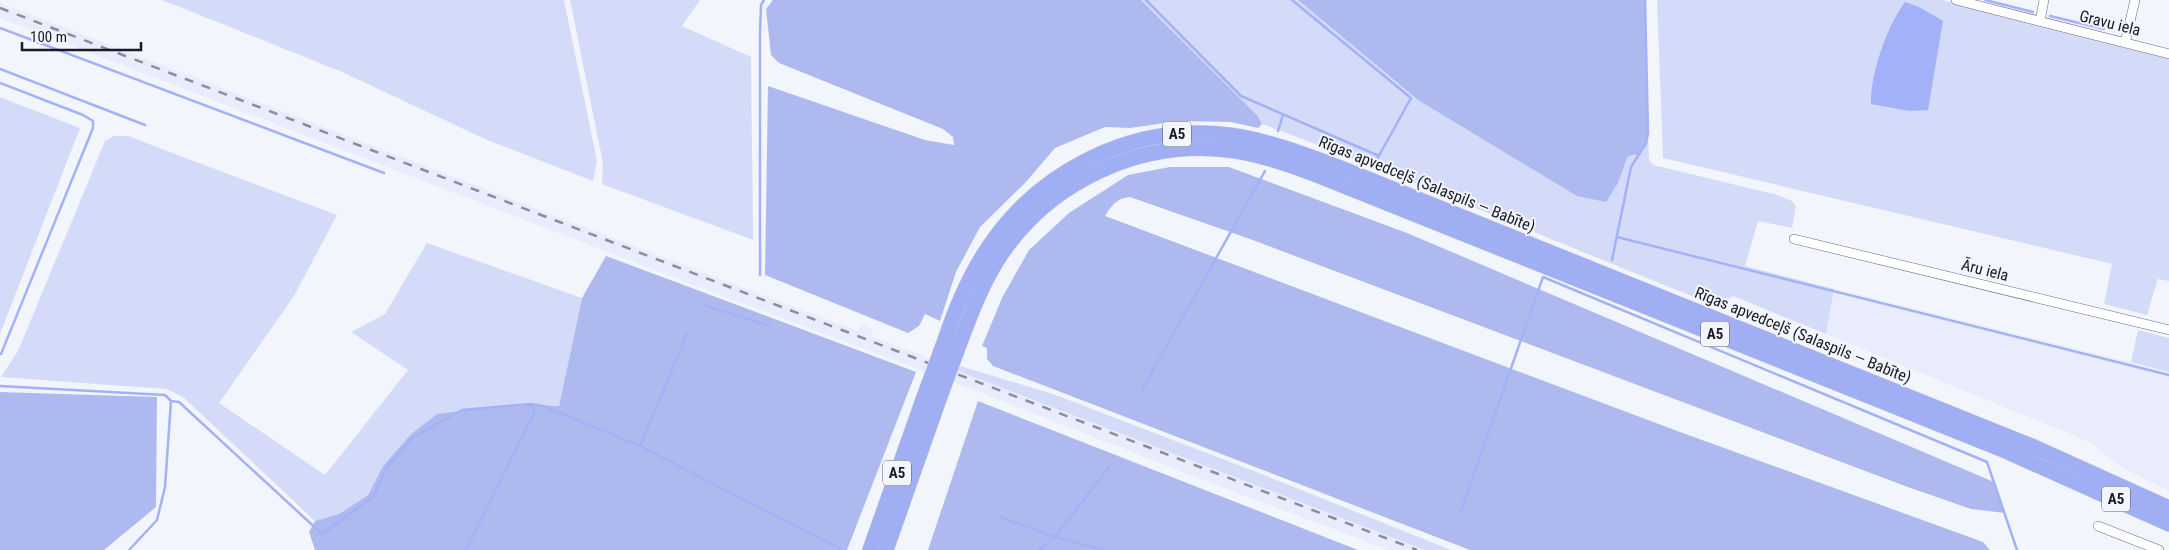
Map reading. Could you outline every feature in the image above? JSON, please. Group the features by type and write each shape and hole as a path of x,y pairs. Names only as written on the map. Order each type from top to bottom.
{"highway":[{"name":"Rīgas apvedceļš (Salaspils — Babīte)","path":"870,550 952,343 969,280 991,242 1018,210 1054,180 1092,157 1131,142 1156,136 1186,134 1230,136 1278,146 1338,167 2034,446 2169,508"},
{"name":"Rīgas apvedceļš (Salaspils — Babīte)","path":"952,343 1002,254 1025,225 1063,192 1098,171 1135,156 1176,149 1220,149 1262,156 1326,179 2025,459 2169,524"},
{"name":"Rīgas apvedceļš (Salaspils — Babīte)","path":"886,550 931,399"},
{"path":"2025,459 2022,454 2023,449 2034,446"}],"street":[{"name":"Gravu iela","path":"1956,0 2169,54"},
{"path":"2040,21 2044,0"},
{"path":"2125,42 2135,0"},
{"name":"Āru iela","path":"1794,239 2169,330"},
{"path":"2098,526 2159,550"}],"shaded area":[{"path":"162,0 564,0 597,161 593,181 485,139 342,72"},
{"path":"570,0 700,0 682,26 751,57 753,240 602,184 603,163"},
{"path":"773,0 1141,0 1257,115 1262,124 1258,128 1231,122 1179,121 1130,128 1105,127 1055,148 1025,183 980,227 956,272 940,321 925,314 919,326 908,333 765,275 768,86 925,140 954,145 953,137 943,129 779,63 771,55 766,9"},
{"path":"1141,0 1298,0 1418,100 1618,183 1628,156 1646,143 1648,133 1649,159 1653,165 1774,194 1792,201 1796,206 1792,228 1758,221 1745,266 1834,289 1826,334 1733,296 1721,304 1712,304 1375,167 1262,124 1257,115"},
{"path":"1298,0 1645,0 1648,133 1646,143 1638,154 1628,156 1618,183 1606,202 1577,196 1418,100"},
{"path":"1657,0 1942,0 2169,59 2169,281 2158,279 2147,315 2104,304 2112,264 1663,158"},
{"path":"1905,2 1921,8 1943,21 1928,110 1910,111 1871,104 1873,79 1881,51 1892,24"},
{"path":"0,3 858,331 861,324 873,329 871,336 931,359 926,372 699,287 0,18"},
{"path":"0,97 80,128 0,334"},
{"path":"114,136 128,136 337,215 294,296 219,403 325,475 408,370 351,332 385,314 427,243 582,298 559,406 517,404 410,435 383,466 368,495 339,514 315,521 183,397 166,389 1,377 18,351 105,141"},
{"path":"1170,167 1229,167 1407,233 1994,482 2005,513 1971,509 1905,486 1250,239 1130,197 1115,203 1105,216 1680,432 1983,542 1990,550 1470,550 993,366 987,359 987,348 982,346 1002,298 1029,250 1069,213 1128,175"},
{"path":"606,256 916,372 847,550 315,550 309,532 315,521 339,514 368,495 383,466 410,435 437,414 517,404 559,406 582,298"},
{"path":"1834,289 2169,372 2169,491 2119,466 2092,443 1826,334"},
{"path":"2138,330 2169,338 2169,372 2131,362"},
{"path":"960,366 1053,394 1259,473 1451,550 1425,550 958,371"},
{"path":"958,371 1425,550 1389,550 1203,480 954,382"},
{"path":"0,392 157,397 156,507 104,550 0,550"},
{"path":"978,401 1358,550 928,550"}],"waterway":[{"path":"760,275 760,32 761,5 764,0"},
{"path":"1146,0 1241,96 1379,156"},
{"path":"1292,0 1411,98 1376,161"},
{"path":"1612,260 1631,167 1646,143 1648,133 1645,0"},
{"path":"1985,0 2033,12"},
{"path":"2050,16 2104,29"},
{"path":"0,28 384,173"},
{"path":"0,69 145,125"},
{"path":"0,83 83,115 93,121 93,128 1,354"},
{"path":"1278,131 1283,115"},
{"path":"1142,390 1265,171"},
{"path":"1617,237 2169,375"},
{"path":"1461,511 1543,277 1987,462 2017,550"},
{"path":"703,305 770,326"},
{"path":"640,446 687,334"},
{"path":"0,386 165,395 171,401"},
{"path":"129,550 157,520 165,487 171,401 179,402 322,534 373,497 386,469 412,438 462,410 530,404 543,406 640,446 842,550"},
{"path":"466,550 535,411 530,404"},
{"path":"1039,550 1055,537 1109,467"},
{"path":"1000,517 1055,537 1104,550"}],"railway":[{"path":"0,8 1417,550"}]}
